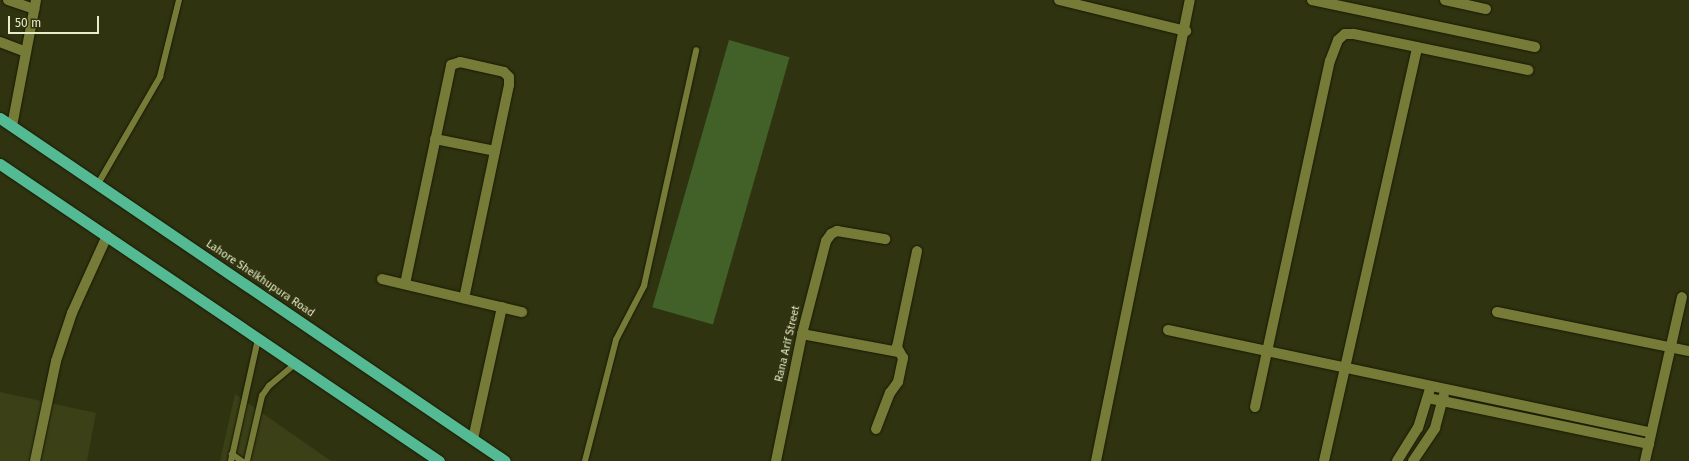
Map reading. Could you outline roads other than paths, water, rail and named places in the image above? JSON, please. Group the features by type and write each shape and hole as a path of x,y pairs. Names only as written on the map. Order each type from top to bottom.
{"highway":[{"name":"Lahore Sheikhupura Road","path":"0,118 505,461"},
{"path":"0,164 439,461"}],"street":[{"path":"8,0 35,5 12,126"},
{"path":"1059,0 1186,31"},
{"path":"1096,461 1186,31 1190,0"},
{"path":"1312,0 1535,47"},
{"path":"1445,0 1486,9"},
{"path":"1255,406 1335,44 1341,36 1350,33 1528,70"},
{"path":"0,42 26,52"},
{"path":"1324,461 1417,47"},
{"path":"405,284 450,66 454,62 460,62 504,72 509,77 464,298"},
{"path":"435,139 495,151"},
{"name":"Rana Arif Street","path":"776,461 802,334 826,241 831,234 837,231 885,238"},
{"path":"35,461 56,361 72,313 107,236"},
{"path":"876,429 890,393 898,382 903,358 898,352 897,347 917,251"},
{"path":"382,279 522,312"},
{"path":"1645,461 1682,298"},
{"path":"473,439 502,307"},
{"path":"1497,312 1689,351"},
{"path":"1168,330 1445,388 1650,439"},
{"path":"802,334 898,352"},
{"path":"1396,461 1418,428 1428,398 1430,385"},
{"path":"1413,461 1434,428 1445,388"},
{"path":"1428,398 1650,439"}],"lane":[{"path":"98,184 162,72 180,0"},
{"path":"585,461 616,340 644,286 696,51"},
{"path":"230,461 258,339"},
{"path":"247,461 262,396 269,386 295,364"},
{"path":"232,454 242,461"}]}
